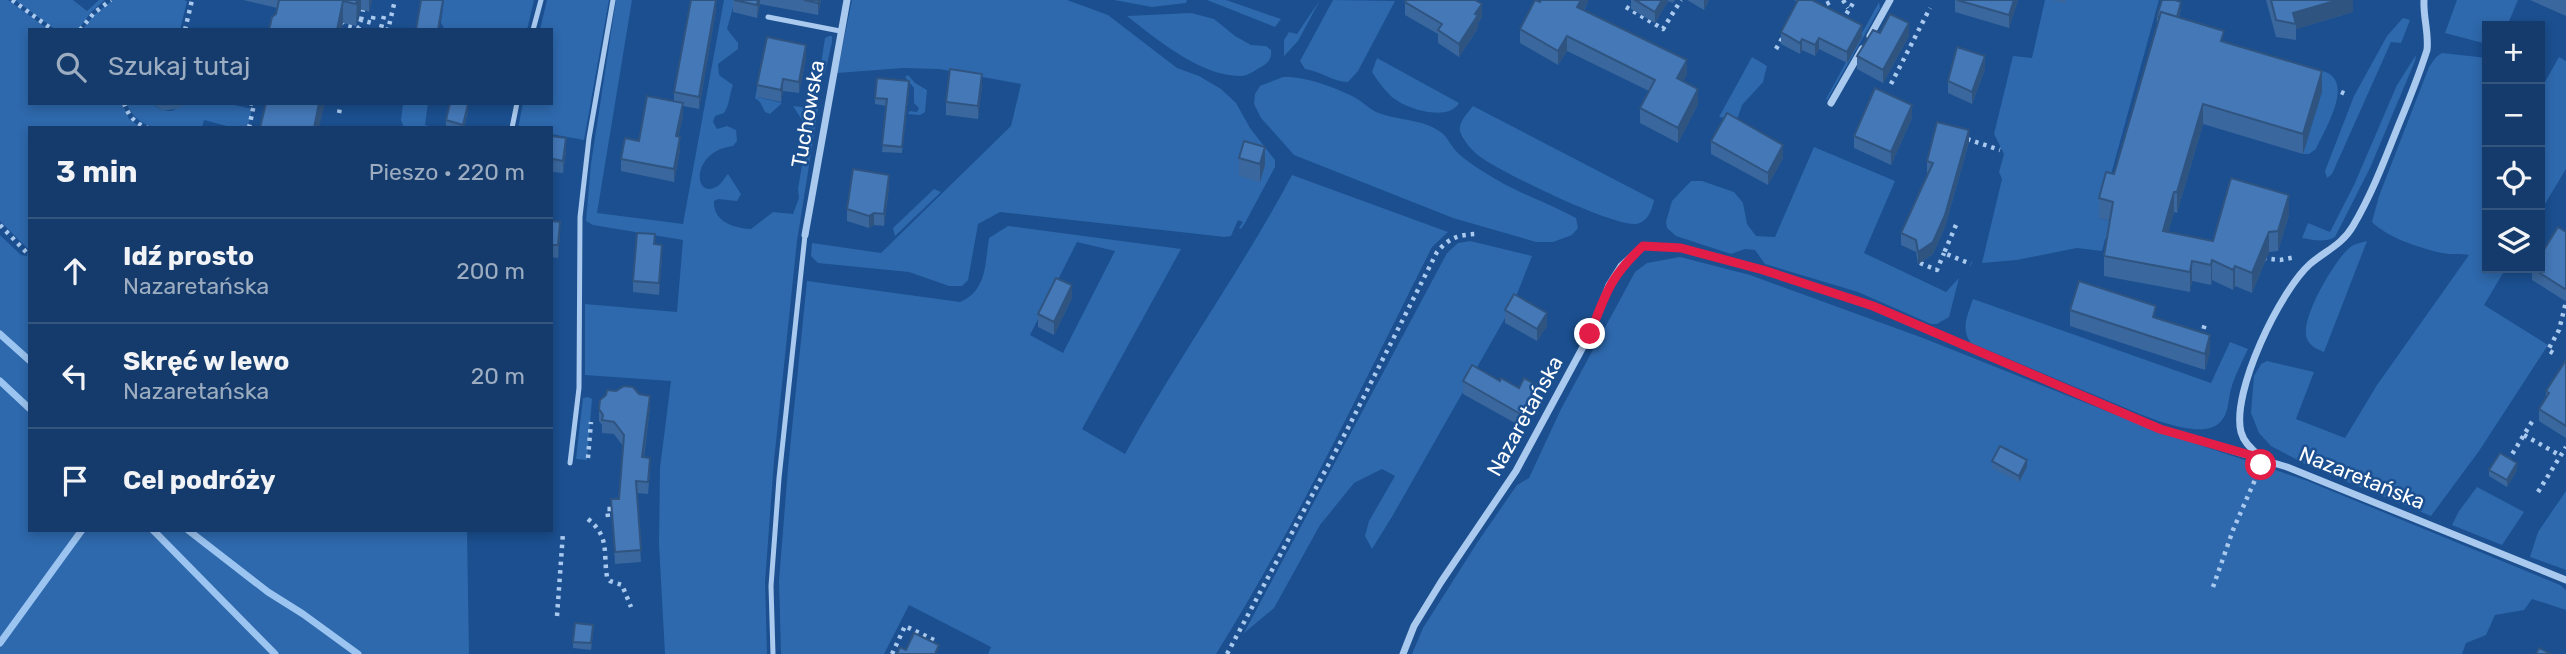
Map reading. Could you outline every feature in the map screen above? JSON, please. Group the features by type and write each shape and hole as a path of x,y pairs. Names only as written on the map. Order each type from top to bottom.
{"street":[{"name":"Tuchowska","path":"804,235 846,0"},
{"path":"1831,103 1890,0"},
{"path":"2264,459 2253,451 2241,433 2239,409 2246,379 2262,342 2294,283 2310,264 2341,243 2353,226 2383,166 2427,50 2429,37 2424,0"},
{"name":"Nazaretańska","path":"1403,654 1414,626 1441,582 1516,471 1590,334 1609,285 1621,267 1643,246 1681,248 1763,270 1873,306 2160,429 2264,459 2566,580"}],"lane":[{"path":"534,28 541,0"},
{"path":"570,463 579,388 580,217 589,138 612,0"},
{"path":"768,17 840,31"},
{"path":"512,126 517,105"},
{"path":"773,654 771,586 804,235"}],"path":[{"path":"12,0 50,28"},
{"path":"82,28 94,13 111,0"},
{"path":"185,28 191,0"},
{"path":"388,28 395,0"},
{"path":"1626,7 1663,29 1681,0"},
{"path":"1822,0 1817,11 1833,0"},
{"path":"1843,0 1849,9"},
{"path":"1834,19 1841,23 1855,0"},
{"path":"1891,84 1930,8"},
{"path":"359,28 363,10"},
{"path":"361,20 372,23 374,13"},
{"path":"381,28 384,16"},
{"path":"342,21 356,28"},
{"path":"1776,49 1788,27"},
{"path":"2341,92 2348,94"},
{"path":"125,105 131,117 143,126"},
{"path":"249,126 254,105"},
{"path":"339,113 341,105"},
{"path":"1967,139 2000,150"},
{"path":"0,225 28,254"},
{"path":"1920,263 1937,270 1956,225"},
{"path":"1227,654 1302,515 1437,252 1447,240 1457,235 1476,234"},
{"path":"1944,253 1971,264"},
{"path":"2253,257 2280,260 2297,256"},
{"path":"2553,353 2548,350 2549,346 2560,330 2566,302"},
{"path":"2197,348 2205,324"},
{"path":"2508,461 2533,420"},
{"path":"2524,435 2561,456"},
{"path":"2538,492 2566,447"},
{"path":"2213,587 2232,530 2264,459"},
{"path":"608,517 607,509 619,509"},
{"path":"588,519 602,534 607,577 610,581 622,585 631,607"},
{"path":"557,616 563,533"},
{"path":"892,654 905,626 936,640"}],"shaded area":[{"path":"0,0 8,0 46,28 28,28 28,105 123,105 129,119 138,126 28,126 28,249 0,221"},
{"path":"15,0 73,0 87,11 99,0 105,0 91,12 79,28 53,28"},
{"path":"113,0 187,1 180,28 84,28 95,14"},
{"path":"444,0 534,0 527,28 444,28 441,23"},
{"path":"547,0 609,0 584,140 553,134 553,126 518,126 523,105 553,105 553,28 540,28"},
{"path":"616,0 632,0 597,213 683,224 724,0 735,0 727,29 738,43 738,49 718,64 719,75 733,85 726,110 715,116 713,122 717,129 727,126 736,130 737,141 733,146 709,156 700,173 700,181 708,189 718,186 728,174 741,194 737,201 714,201 721,219 738,227 751,229 773,212 793,214 799,198 798,189 808,129 793,106 818,109 797,241 774,461 765,582 767,654 665,654 659,544 660,468 671,381 585,375 585,304 677,312 683,240 593,225 586,221 591,164"},
{"path":"852,0 1067,0 1108,15 1177,68 1199,76 1221,89 1236,103 1250,128 1275,160 1275,167 1245,223 1241,229 1239,228 1243,222 1238,220 1231,236 1000,212 978,224 968,280 962,286 949,286 909,272 818,263 811,256 812,243 881,253 1011,126 1021,84 939,69 903,68 837,73"},
{"path":"1114,0 1187,0 1186,3 1152,7"},
{"path":"1207,0 1226,0 1281,19 1275,27"},
{"path":"1320,0 1298,41 1284,56 1284,40 1289,32 1297,34"},
{"path":"1333,0 1395,1 1358,71 1348,82 1305,69 1300,61"},
{"path":"2045,0 2159,0 2099,218 2213,252 2214,258 2105,239 2102,251 2077,248 2017,260 1982,263 2002,179 1999,172 2004,154 1994,134 2013,56 2032,58"},
{"path":"2457,0 2518,0 2509,21 2482,21 2482,43 2445,33"},
{"path":"1879,2 1880,8 1827,100 1826,99"},
{"path":"1191,13 1214,19 1251,45 1266,46 1271,50 1269,60 1244,76 1226,75 1195,64 1127,16"},
{"path":"2403,18 2410,20 2401,43 2391,42 2332,174 2327,178 2325,171 2354,96 2387,36"},
{"path":"832,36 832,42 825,73 819,77 825,38"},
{"path":"2442,53 2482,57 2482,273 2503,273 2484,305 2548,345 2479,451 2431,516 2309,466 2271,446 2259,433 2251,413 2254,376 2261,364 2267,361 2314,372 2296,419 2345,438 2377,385 2469,255 2442,253 2414,245 2395,238 2372,222 2379,196 2429,67"},
{"path":"2416,55 2370,168 2335,237 2323,240 2302,238 2308,223 2330,232 2354,185 2397,85"},
{"path":"1752,57 1767,66 1763,82 1742,105 1738,117 1719,117"},
{"path":"2559,57 2566,61 2566,169 2545,204 2545,84"},
{"path":"1377,58 1459,103 1453,109 1435,113 1403,104 1389,94 1372,72"},
{"path":"2309,69 2325,72 2334,78 2338,88 2333,113 2316,149 2309,154 2303,154 2322,92"},
{"path":"908,75 927,90 925,112 920,115 908,114 910,111 917,112 919,108 914,103 914,88 905,77"},
{"path":"1283,77 1300,78 1329,86 1354,97 1376,112 1435,128 1473,165 1508,186 1576,218 1578,228 1572,235 1553,242 1536,242 1453,218 1294,155 1261,118 1254,104 1255,94 1260,86"},
{"path":"757,88 757,97 782,103 770,114 765,112 755,98"},
{"path":"127,105 154,105 163,111 172,111 182,105 235,105 252,109 248,126 226,126 204,120 202,126 152,126 132,114"},
{"path":"403,105 428,105 425,125 429,126 403,126 401,120"},
{"path":"1473,106 1654,200 1649,215 1636,224 1605,217 1534,186 1482,158 1467,144 1460,130 1463,119"},
{"path":"1814,147 1895,181 1864,253 1946,292 1959,278 1949,317 1937,324 1931,324 1858,292 1765,264 1755,250 1745,249 1731,254 1676,236 1667,228 1672,201 1691,181 1702,181 1734,192 1743,203 1747,224 1756,236 1775,237"},
{"path":"1292,175 1448,232 1432,247 1302,504 1216,654 988,654 991,647 909,605 884,654 781,654 779,581 807,281 960,302 969,297 980,284 989,238 1008,226 1181,249 1082,429 1125,454","holes":["1077,242 1115,251 1063,353 1030,335"]},
{"path":"934,189 941,192 895,236 893,228"},
{"path":"0,235 21,255 27,256 28,249 28,532 467,532 469,654 0,654"},
{"path":"1470,241 1532,256 1513,304 1393,515 1372,549 1365,536 1369,521 1395,476 1382,469 1354,483 1320,525 1274,608 1244,633 1447,253 1458,243"},
{"path":"2367,241 2324,352 2312,346 2307,339 2306,330 2312,306 2341,257 2352,246"},
{"path":"1680,257 1750,275 1923,338 2154,430 2305,480 2560,585 2566,590 2566,610 2532,599 2524,610 2495,615 2486,635 2466,643 2462,654 1412,654 1423,628 1477,543 1517,485 1529,478 1561,409 1635,272 1647,263"},
{"path":"1973,299 2211,383 2230,342 2248,349 2234,379 2222,420 2206,429 2182,428 2140,414 1971,343 1965,327"},
{"path":"583,398 592,399 587,460 576,459"},
{"path":"2477,487 2524,512 2502,545 2452,525"},
{"path":"2566,491 2566,570 2530,557 2538,532"}],"building":[{"path":"279,0 357,0 356,4 343,1 337,28 269,28 272,17 276,14"},
{"path":"421,0 443,0 438,28 416,28"},
{"path":"691,0 716,0 699,97 674,92"},
{"path":"734,0 758,0 757,5"},
{"path":"1475,0 1482,4 1459,44 1438,30 1442,24 1405,2"},
{"path":"1535,0 1581,0 1577,7 1687,60 1677,78 1698,89 1678,128 1640,108 1655,80 1567,36 1558,51 1520,29"},
{"path":"1635,0 1662,0 1655,12"},
{"path":"1798,0 1812,0 1862,25 1847,52 1819,38 1815,45 1802,39 1800,43 1781,32"},
{"path":"1957,0 2014,0 2009,15"},
{"path":"2162,0 2181,2 2177,17 2161,12 2160,17 2157,16"},
{"path":"2271,0 2338,0 2293,13 2296,24 2276,20"},
{"path":"2161,12 2224,31 2221,41 2322,71 2303,134 2203,104 2163,231 2213,241 2231,178 2289,195 2278,231 2269,232 2252,273 2235,266 2233,270 2212,260 2211,265 2192,261 2190,272 2104,256 2113,202 2099,198 2106,172 2114,174"},
{"path":"1890,14 1909,23 1883,70 1857,56 1873,30 1880,33"},
{"path":"767,37 806,45 799,82 783,79 781,90 757,85"},
{"path":"1957,47 1985,56 1972,92 1948,81"},
{"path":"950,69 982,74 978,106 946,102"},
{"path":"877,78 909,81 902,147 882,145 887,99 875,98"},
{"path":"1875,88 1912,105 1891,152 1854,136"},
{"path":"647,96 683,103 676,136 680,137 674,169 621,159 625,138 639,141"},
{"path":"266,105 319,105 314,126 260,126"},
{"path":"450,105 468,105 463,125 446,120"},
{"path":"1727,113 1783,145 1768,173 1711,141"},
{"path":"1937,122 1969,130 1945,215 1933,242 1918,252 1916,240 1901,233 1933,163 1927,161"},
{"path":"553,136 566,138 563,161 553,159"},
{"path":"1244,141 1265,147 1260,164 1239,158"},
{"path":"853,169 889,175 884,214 874,213 869,216 847,209"},
{"path":"553,221 560,222 558,245 553,245"},
{"path":"2558,227 2566,232 2565,289 2540,273 2545,273 2545,248"},
{"path":"637,233 655,234 654,244 662,245 659,283 633,281"},
{"path":"1056,278 1072,285 1054,322 1038,314"},
{"path":"2079,281 2156,306 2153,317 2210,335 2205,354 2070,310"},
{"path":"1514,294 1547,313 1537,329 1505,310"},
{"path":"2566,360 2566,426 2539,409 2549,393 2546,391"},
{"path":"1472,365 1519,388 1524,378 1540,387 1524,416 1463,381"},
{"path":"624,386 633,387 639,394 650,396 642,457 650,458 648,482 636,481 641,550 615,552 611,499 619,499 624,435 614,422 602,420 603,415 599,409 600,400 607,390 616,391"},
{"path":"2000,446 2027,460 2019,476 1992,461"},
{"path":"2500,453 2517,463 2507,480 2489,470"},
{"path":"575,623 593,625 591,643 573,642"},
{"path":"914,633 939,645 935,654 897,654 900,647 906,650"},
{"path":"2539,648 2551,654 2536,654"}],"waterway":[{"path":"0,334 28,359"},
{"path":"0,381 28,407"},
{"path":"0,643 81,532"},
{"path":"155,532 275,654"},
{"path":"191,532 268,592 358,654"}],"route":[{"path":"1590,334 1609,285 1621,267 1643,246 1681,248 1763,270 1873,306 2160,429 2264,459 2261,465"}]}
